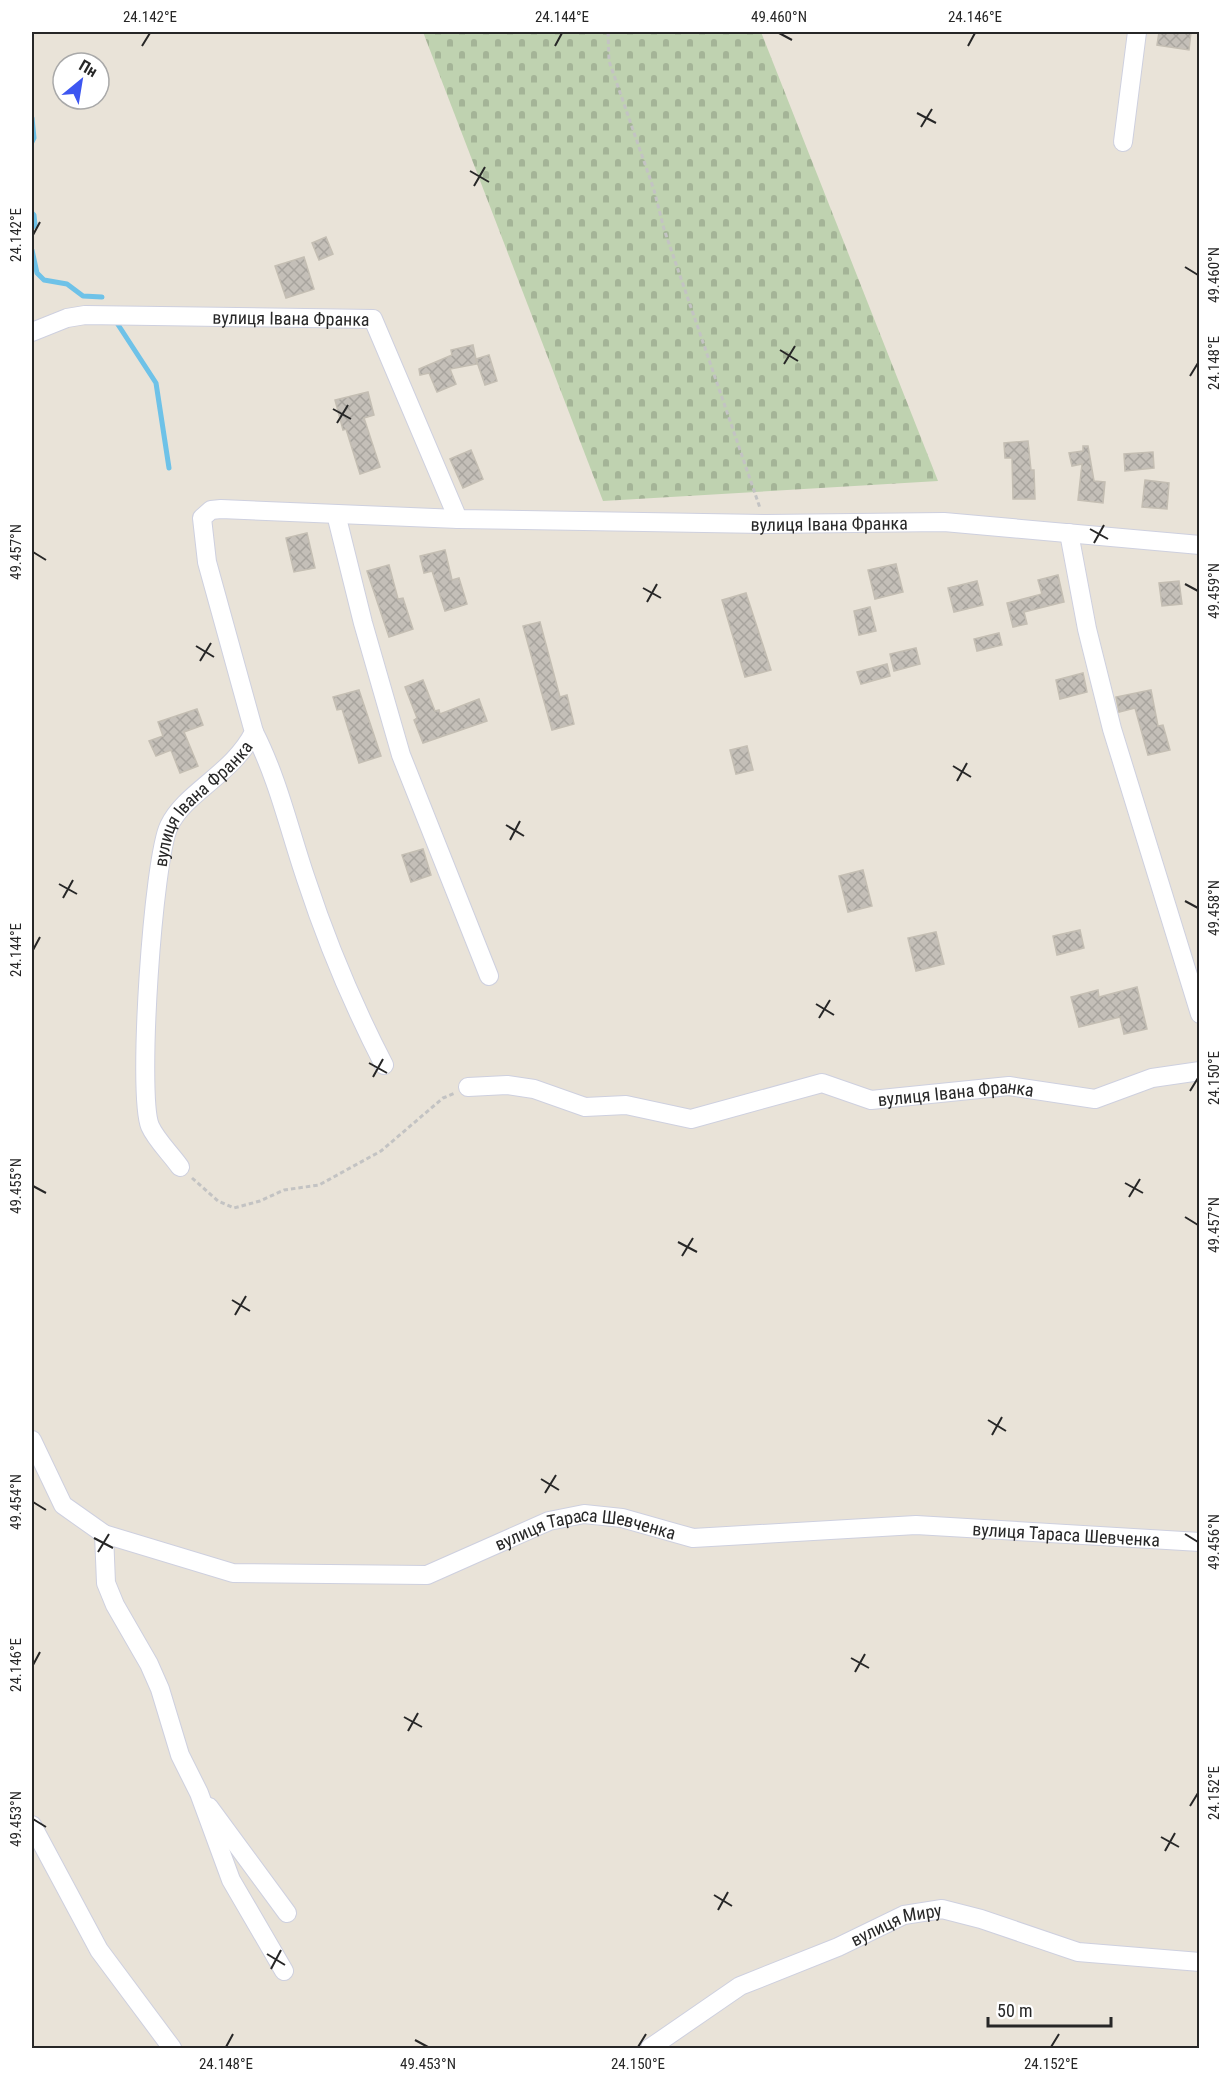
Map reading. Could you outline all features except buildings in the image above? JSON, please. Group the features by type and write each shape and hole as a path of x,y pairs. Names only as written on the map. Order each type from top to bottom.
{"street":[{"path":"1123,142 1137,32"},
{"name":"вулиця Івана Франка","path":"32,332 67,318 85,315 373,319 458,519"},
{"name":"вулиця Івана Франка","path":"180,1167 151,1126 146,1105 146,1018 160,869 168,827 177,813 230,766 245,749 254,732 207,562 202,518 210,510 221,508 458,519 766,524 944,522 1200,544"},
{"path":"336,514 363,623 401,755 489,976"},
{"path":"1069,534 1087,629 1112,729 1200,1014"},
{"path":"254,732 271,766 309,887 356,1010 384,1065"},
{"name":"вулиця Івана Франка","path":"468,1087 507,1085 525,1087 585,1107 626,1105 690,1119 822,1083 872,1100 1009,1086 1095,1099 1152,1078 1200,1071"},
{"name":"вулиця Тараса Шевченка","path":"32,1440 63,1505 104,1534 233,1573 427,1575 549,1521 584,1514 622,1518 693,1538 916,1525 1200,1542"},
{"path":"104,1534 106,1583 119,1614 149,1664 180,1755 199,1793 231,1880 284,1971"},
{"path":"199,1793 287,1913"},
{"path":"32,1825 99,1950 172,2049"},
{"name":"вулиця Миру","path":"650,2049 740,1986 838,1947 904,1915 942,1909 981,1919 1078,1952 1200,1962"}],"path":[{"path":"608,32 609,61 766,524"},
{"path":"180,1167 218,1201 234,1208 260,1202 284,1190 319,1185 339,1175 381,1151 443,1098 468,1087"}],"green space":[{"path":"423,32 761,32 938,481 603,501"}],"waterway":[{"path":"32,118 34,138 32,142"},
{"path":"32,213 35,225 32,228"},
{"path":"32,250 37,273 44,280 67,284 83,296 102,297"},
{"path":"115,320 156,383 169,468"}]}
